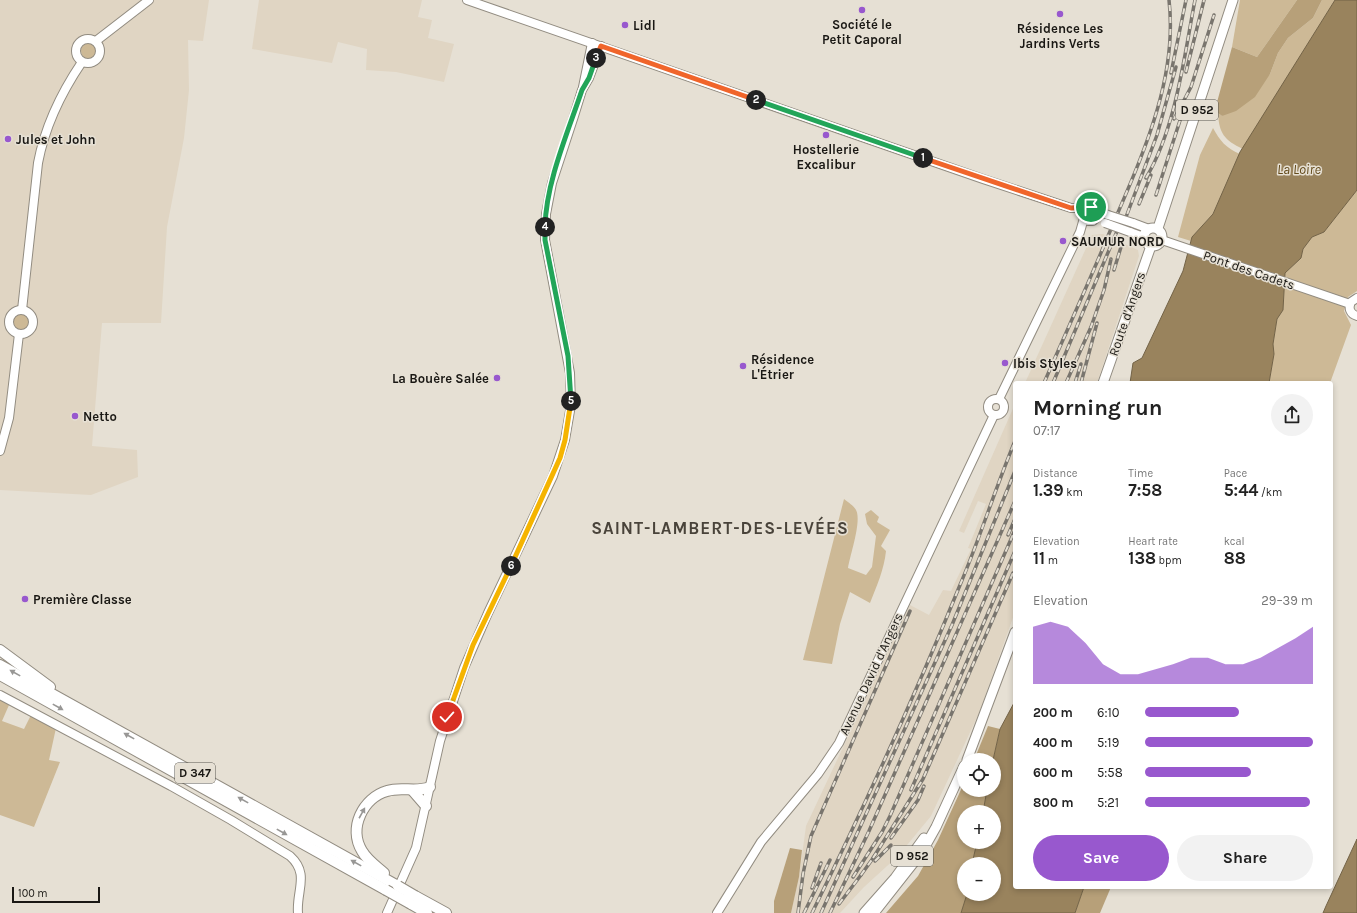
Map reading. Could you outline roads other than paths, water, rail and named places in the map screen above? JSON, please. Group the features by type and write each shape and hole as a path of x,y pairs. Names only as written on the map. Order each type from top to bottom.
{"highway":[{"path":"0,650 70,703"},
{"name":"D 347","path":"0,664 391,885 413,900 427,913"},
{"name":"D 347","path":"0,675 391,885"},
{"path":"0,678 27,690"},
{"path":"391,885 361,850 356,830 358,820 362,811 377,796 387,791 397,788 413,791 430,787"},
{"path":"413,791 426,806"},
{"name":"D 347","path":"413,900 446,913"}],"main road":[{"name":"D 952","path":"1153,229 1233,0"},
{"path":"1153,229 1162,232 1162,240 1159,244 1148,243 1145,233 1153,229"},
{"name":"Route d'Angers","path":"1104,381 1148,243"},
{"path":"970,753 1013,637"},
{"name":"D 952","path":"874,913 922,852 936,828 957,781"},
{"name":"D 952","path":"864,913 912,856 952,792"}],"street":[{"path":"96,41 101,50 100,56 91,63 82,62 76,54 78,44 85,39 96,41 149,0"},
{"path":"467,0 983,179 1071,208 1084,214 1087,221 1107,219"},
{"path":"387,913 416,848 440,741 464,668 485,619 553,476 565,440 571,404 570,373 545,240 546,214 552,183 582,90 592,43"},
{"path":"582,90 589,78 601,46"},
{"path":"22,310 38,163 42,142 66,87 82,62"},
{"path":"1080,232 1084,214 1092,207 1107,219 1132,227 1153,229"},
{"path":"1080,232 1093,221 1097,216 1097,211"},
{"path":"1132,227 1148,243"},
{"name":"Avenue David d'Angers","path":"717,913 761,842 818,774 839,743 994,415 989,409 989,403 999,399 1080,232"},
{"name":"Pont des Cadets","path":"1162,240 1350,304"},
{"path":"1357,298 1350,304 1351,313 1357,316"},
{"path":"22,310 30,314 33,321 31,330 19,334 11,329 9,320 12,313 22,310"},
{"path":"0,451 9,418 19,334"},
{"path":"0,695 171,786 290,856 296,861 301,872 298,913"}],"water":[{"name":"La Loire","path":"1335,0 1357,0 1357,190 1324,232 1312,237 1303,249 1301,258 1285,273 1283,310 1277,319 1273,344 1274,354 1269,381 1130,381 1133,363 1142,358 1183,271 1192,237 1213,214 1240,152"},
{"path":"1013,705 1013,889 1083,889 1075,913 961,913 965,901 1001,901 1001,857 974,857 975,849 1001,849 1001,805 984,805 986,797 1001,797 1001,753 995,753 1000,729"},
{"path":"1357,839 1357,913 1323,913 1326,906"}],"railway":[{"path":"1045,381 1136,170 1156,115 1168,58 1170,29 1169,0"},
{"path":"1171,73 1186,0"},
{"path":"1146,178 1165,137 1172,115 1183,68 1195,0"},
{"path":"1186,72 1204,0"},
{"path":"1174,119 1191,87 1214,15"},
{"path":"1123,225 1157,135 1176,67"},
{"path":"1156,195 1184,108"},
{"path":"1139,204 1151,175"},
{"path":"1054,381 1123,217"},
{"path":"1114,270 1121,247"},
{"path":"1067,381 1091,327 1104,290 1111,259"},
{"path":"1082,381 1097,323"},
{"path":"1076,381 1081,364"},
{"path":"812,913 870,791 925,668 967,567 1013,446"},
{"path":"821,913 952,625 1013,476"},
{"path":"830,913 869,831 1013,506"},
{"path":"1008,535 1013,524"},
{"path":"853,877 882,832 890,816 1013,535"},
{"path":"911,790 1013,556"},
{"path":"873,858 923,779 1013,573"},
{"path":"798,913 803,874 811,836 910,611"},
{"path":"891,838 918,800 924,786"},
{"path":"875,861 891,845"},
{"path":"861,875 876,854"},
{"path":"804,913 830,860"},
{"path":"812,888 821,863"},
{"path":"839,904 861,875"}],"place":[{"name":"Société le Petit Caporal","path":"862,10"},
{"name":"Résidence Les Jardins Verts","path":"1060,14"},
{"name":"Lidl","path":"625,25"},
{"name":"Hostellerie Excalibur","path":"826,135"},
{"name":"Jules et John","path":"8,139"},
{"name":"SAUMUR NORD","path":"1063,241"},
{"name":"Ibis Styles","path":"1005,363"},
{"name":"Résidence L'Étrier","path":"743,366"},
{"name":"La Bouère Salée","path":"497,378"},
{"name":"Netto","path":"75,416"},
{"name":"Première Classe","path":"25,599"}],"district":[{"name":"SAINT-LAMBERT-DES-LEVÉES","path":"720,528"}]}
